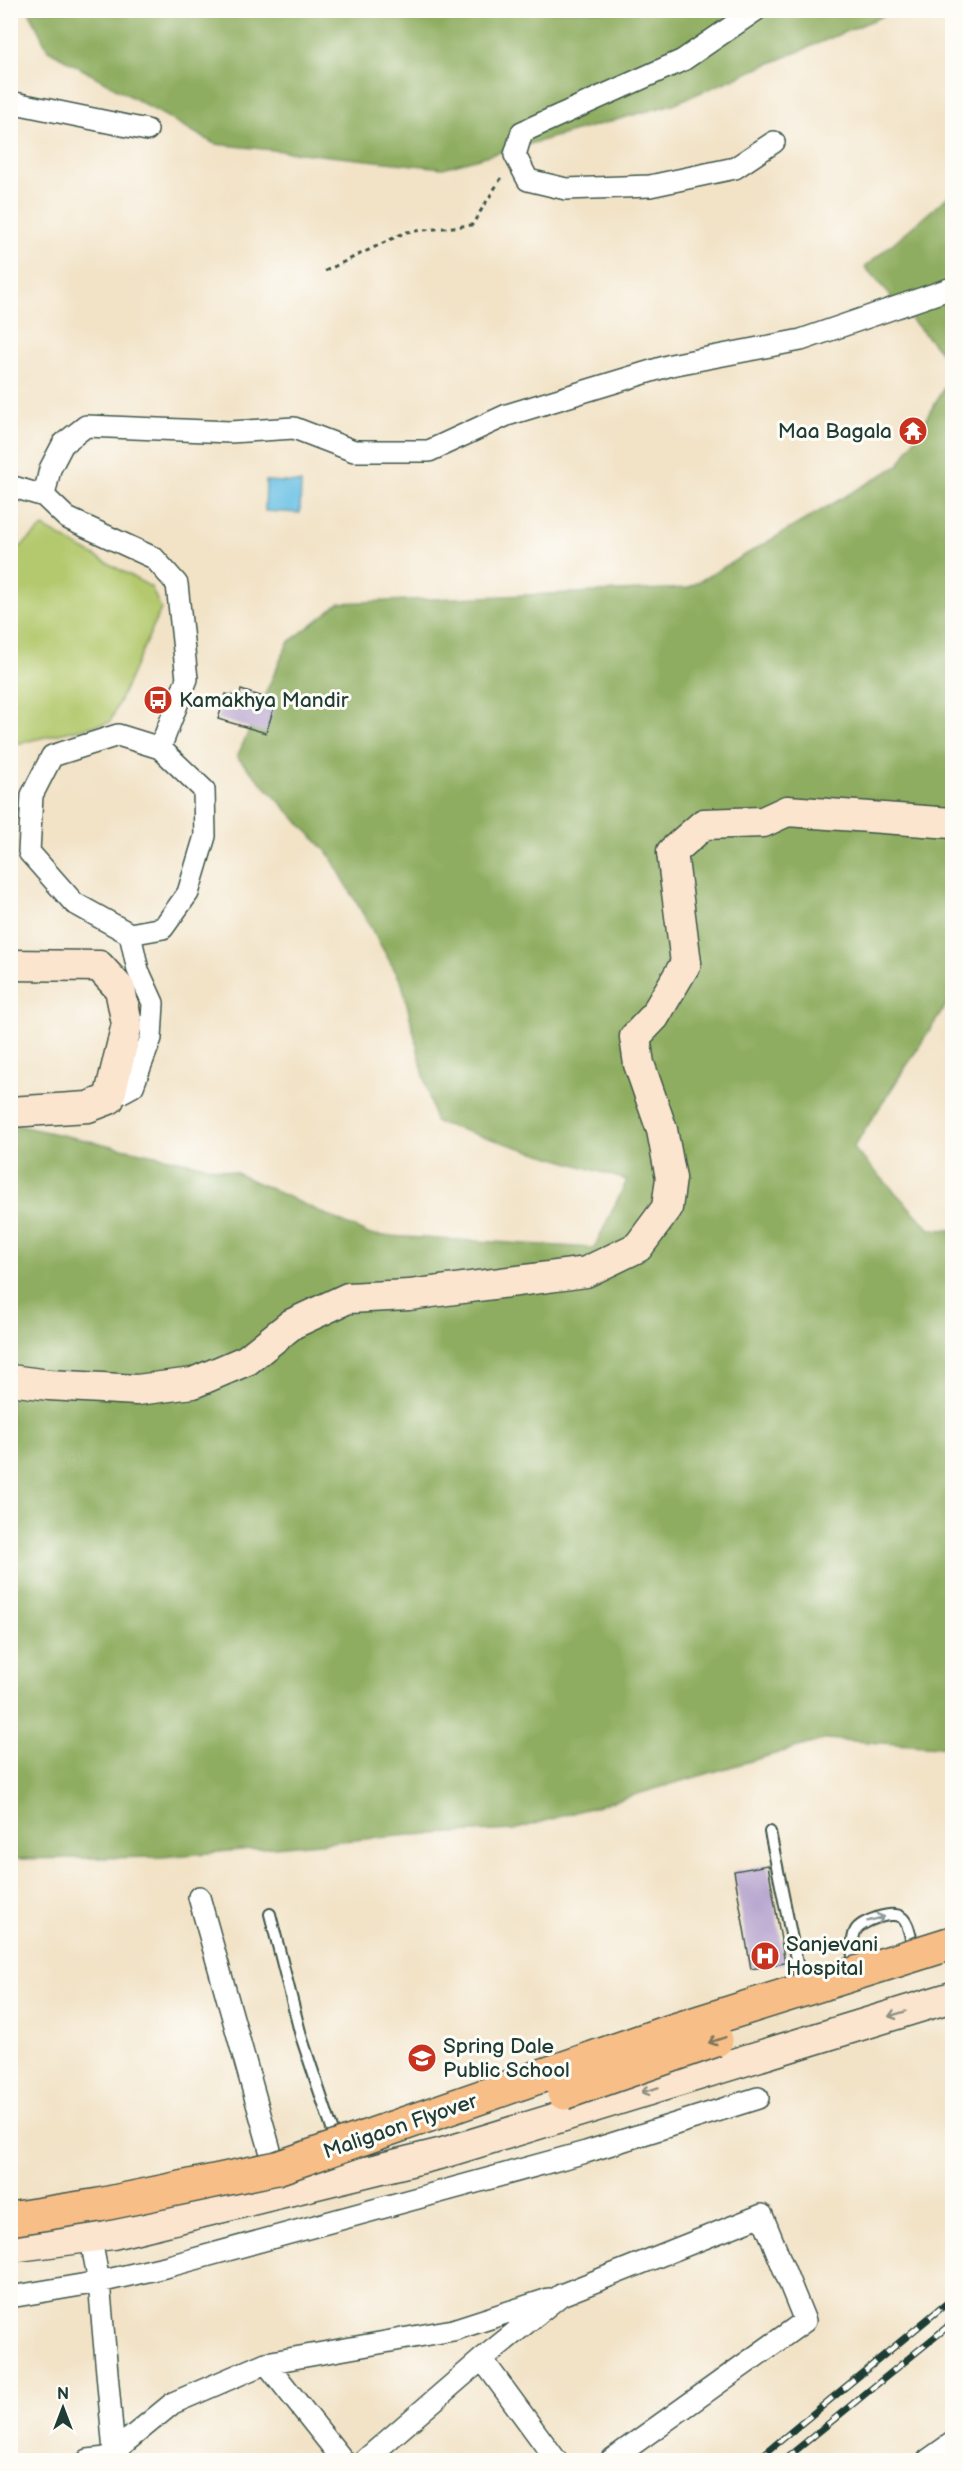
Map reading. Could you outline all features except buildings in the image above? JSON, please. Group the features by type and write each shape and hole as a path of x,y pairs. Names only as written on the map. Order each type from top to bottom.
{"main road":[{"name":"Maligaon Flyover","path":"10,2218 99,2205 278,2168 725,2013 952,1943"},
{"name":"Maligaon Flyover","path":"10,2237 93,2226 157,2213 353,2164 777,2019 952,1964"}],"street":[{"path":"756,10 683,60 522,132 515,155 528,180 566,189 650,186 735,168 774,142"},
{"path":"10,102 147,130"},
{"path":"44,496 50,469 63,444 86,426 230,432 294,428 354,451 429,451 518,411 671,365 801,340 952,288"},
{"path":"10,486 44,496 67,518 154,558 177,584 187,679 160,748"},
{"path":"118,735 160,748 204,790 205,836 188,893 163,928 130,934 74,903 29,852 32,795 52,756 118,735"},
{"path":"10,1380 49,1385 137,1390 193,1383 247,1360 292,1324 348,1298 409,1295 586,1272 638,1247 667,1208 671,1178 662,1130 639,1064 635,1037 654,1017 686,963 672,852 704,824 763,822 787,811 952,823"},
{"path":"10,1112 88,1107 133,1086 151,1038 153,1003 138,970 130,934"},
{"path":"10,965 99,966 120,989 127,1024 109,1099"},
{"path":"199,1897 272,2157"},
{"path":"10,2209 83,2200 336,2141 800,1978 952,1931"},
{"path":"10,2247 113,2234 443,2153 952,1997"},
{"path":"10,2297 99,2282 191,2260 564,2158 758,2098"},
{"path":"83,2200 99,2282 118,2456"},
{"path":"88,2460 118,2456 173,2403 266,2363 453,2330 561,2295 762,2215 805,2320 611,2460"},
{"path":"365,2460 482,2359 561,2295"},
{"path":"482,2359 556,2460"},
{"path":"266,2363 343,2460"},
{"path":"928,2460 952,2443"}],"lane":[{"path":"770,1832 800,1978"},
{"path":"270,1914 301,2036 336,2141"}],"path":[{"path":"325,271 406,232 472,225 515,155"}],"green space":[{"path":"29,11 895,11 673,104 443,168 215,144 48,50"},
{"path":"952,193 952,365 865,267"},
{"path":"952,374 952,996 853,1148 930,1229 952,1230 952,1748 826,1739 514,1830 410,1835 162,1857 11,1859 10,1124 234,1172 370,1235 594,1248 627,1180 435,1122 402,983 329,854 237,757 288,643 339,603 688,588 899,465"},
{"path":"43,527 151,587 161,609 110,722 11,745 11,555"}],"water":[{"path":"266,481 301,483 300,513 265,511"}],"railway":[{"path":"757,2460 952,2299"},
{"path":"784,2460 952,2323"}],"place":[{"name":"Maa Bagala","path":"913,431"},
{"name":"Kamakhya Mandir","path":"158,700"},
{"name":"Sanjevani Hospital","path":"765,1956"},
{"name":"Spring Dale Public School","path":"422,2058"}]}
